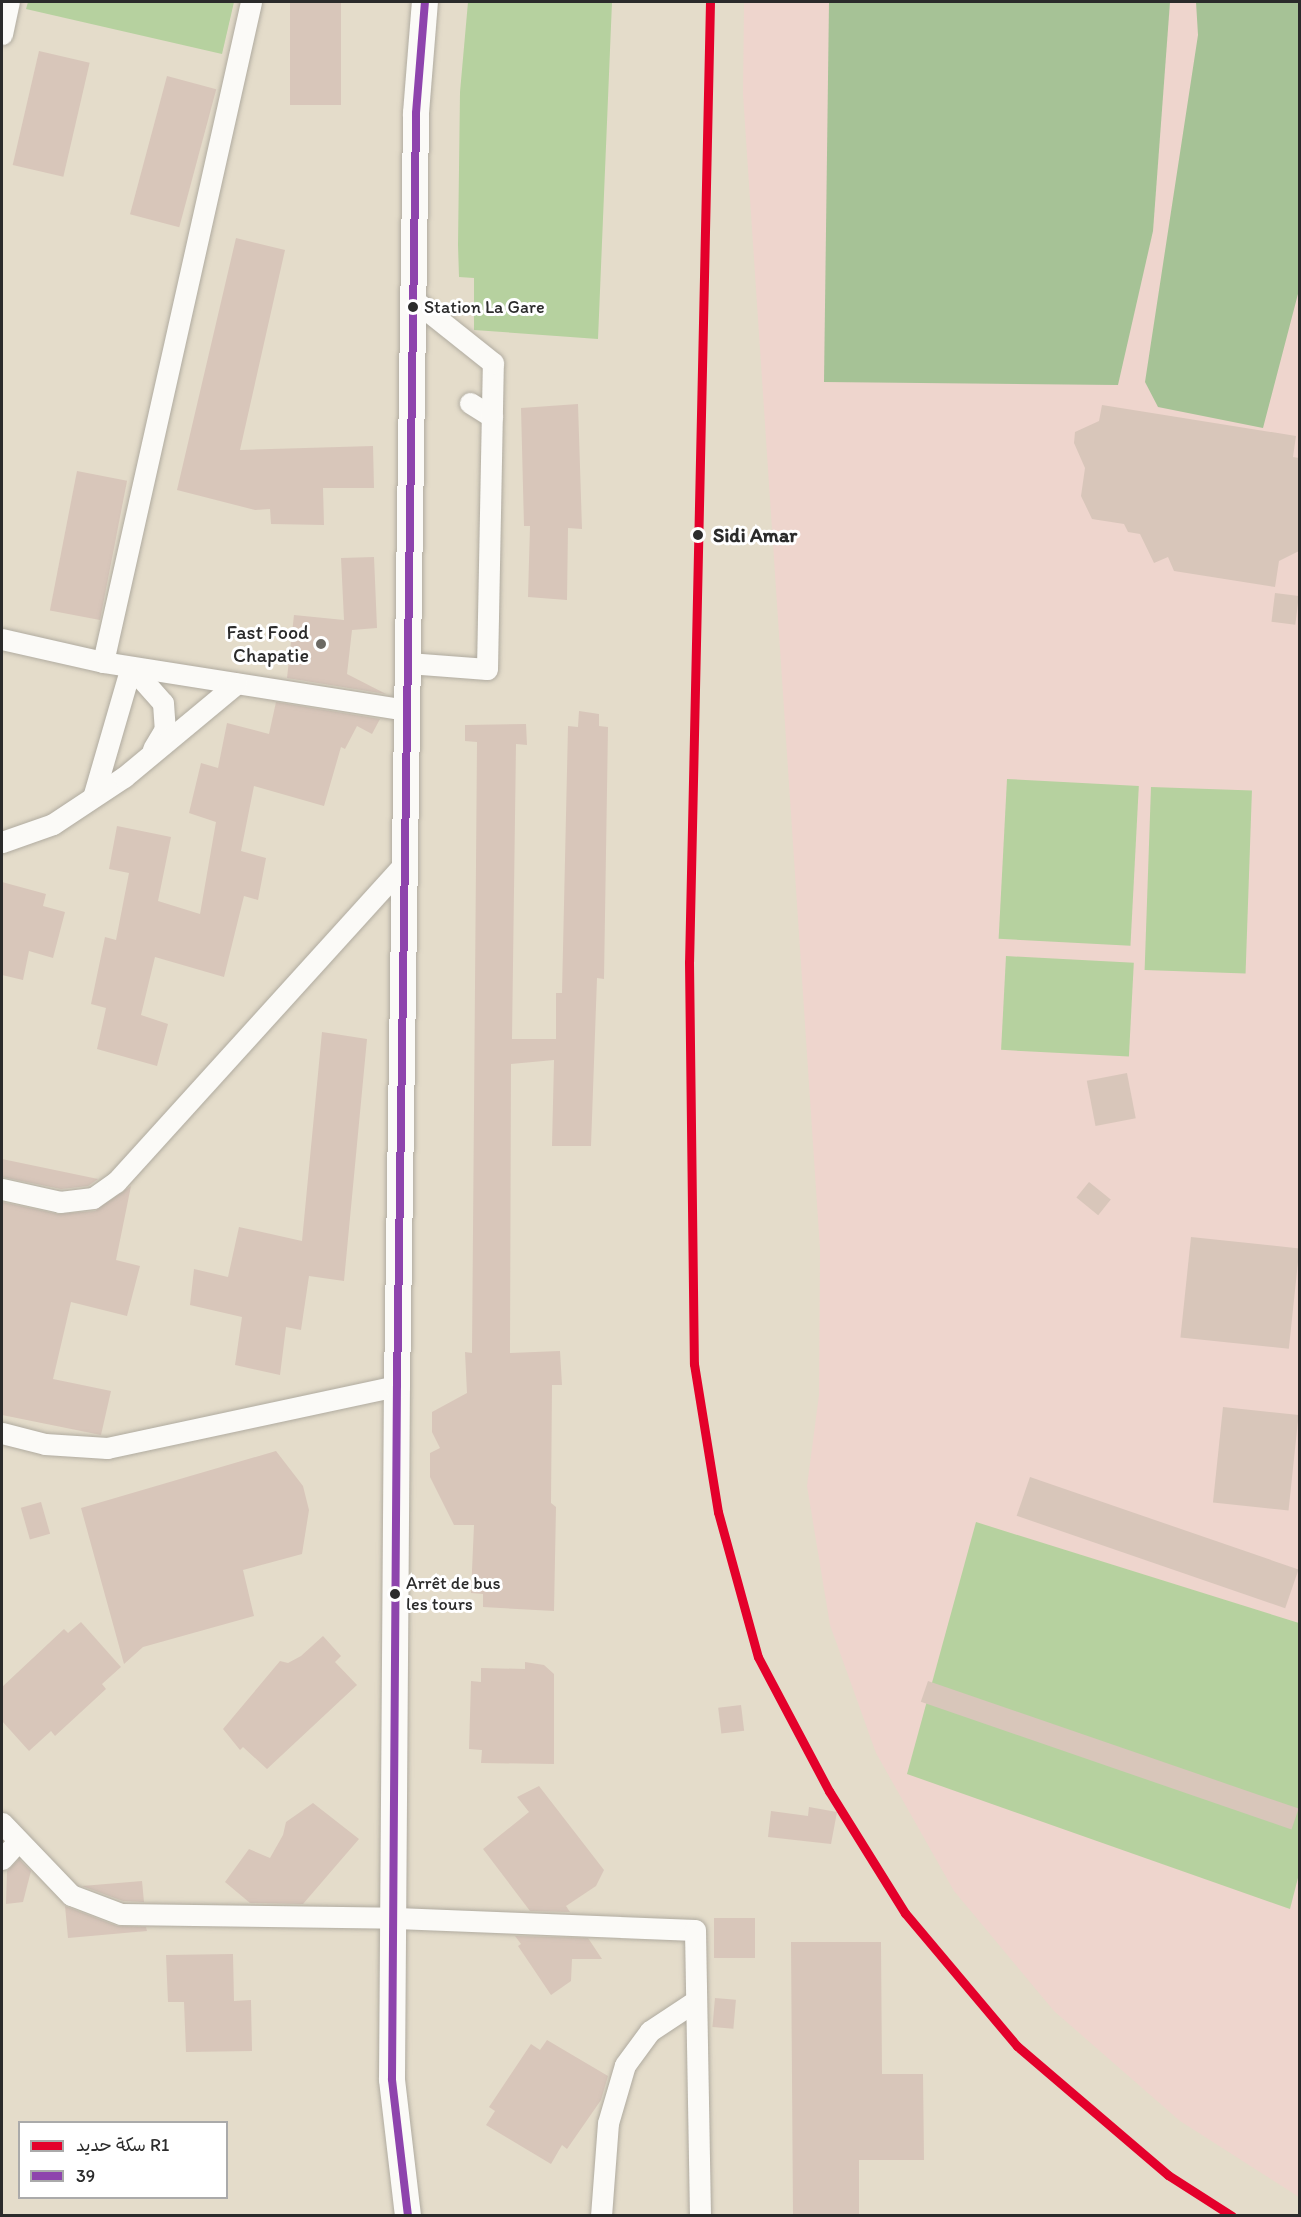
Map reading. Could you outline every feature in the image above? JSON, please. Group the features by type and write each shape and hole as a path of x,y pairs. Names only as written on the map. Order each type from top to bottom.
{"street":[{"path":"2,33 9,2"},
{"path":"103,662 251,2"},
{"path":"408,2216 392,2079 396,1918 397,1386 416,113 424,2"},
{"path":"408,663 487,669 480,569 492,417 493,363 414,300"},
{"path":"470,404 492,417"},
{"path":"2,639 130,667 408,710"},
{"path":"130,667 163,703 165,729 145,762"},
{"path":"94,794 130,667"},
{"path":"2,842 53,824 94,794 145,762 237,684"},
{"path":"2,1189 60,1202 93,1198 116,1182 404,864"},
{"path":"2,1433 45,1444 107,1448 397,1386"},
{"path":"2,1823 71,1895 122,1914 396,1918 695,1930 694,2002 700,2216"},
{"path":"2,1859 18,1841"},
{"path":"601,2216 608,2124 625,2065 650,2031 694,2002"}],"shaded area":[{"path":"744,2 1299,2 1299,2197 1180,2121 1054,2011 954,1891 876,1753 830,1625 807,1486 819,1395 820,1249 743,94"}],"green space":[{"path":"28,2 234,2 222,54 26,9"},
{"path":"468,2 612,2 598,339 474,330 474,278 459,277 458,245 460,92"},
{"path":"829,2 1170,2 1153,231 1118,385 824,382"},
{"path":"1196,2 1299,2 1299,290 1263,428 1158,407 1145,382 1198,35"},
{"path":"1007,779 1139,786 1130,946 999,939"},
{"path":"1151,787 1252,791 1246,973 1145,970"},
{"path":"1006,956 1134,963 1129,1057 1001,1050"},
{"path":"976,1522 1299,1623 1300,1870 1290,1909 907,1774"}],"building":[{"path":"290,2 341,2 341,105 290,105"},
{"path":"39,51 90,63 63,177 13,165"},
{"path":"167,76 216,89 179,227 130,214"},
{"path":"236,238 285,250 240,450 373,446 374,488 323,488 324,525 271,524 270,509 255,510 177,490"},
{"path":"578,404 582,529 568,528 567,600 528,597 530,526 524,526 521,408"},
{"path":"1102,405 1296,436 1293,457 1299,458 1299,551 1279,561 1275,587 1174,571 1168,557 1154,563 1140,534 1128,532 1124,524 1092,519 1081,496 1085,468 1074,443 1075,432 1099,421"},
{"path":"77,471 127,481 100,620 50,610"},
{"path":"374,557 377,628 352,630 347,674 386,694 287,678 294,615 344,620 341,558"},
{"path":"1275,593 1299,596 1295,625 1271,622"},
{"path":"276,702 380,719 372,734 357,726 345,749 341,747 324,806 254,786 241,851 266,858 258,900 244,896 224,977 155,957 141,1015 168,1024 157,1066 97,1049 106,1008 91,1004 105,937 116,940 129,873 109,869 117,826 171,837 158,901 200,914 216,822 189,813 201,763 218,768 227,723 269,734"},
{"path":"579,711 599,714 599,726 608,727 604,979 597,978 591,1146 552,1146 554,1060 511,1064 510,1353 560,1351 562,1385 552,1385 551,1503 556,1507 554,1611 483,1607 483,1594 471,1593 474,1525 454,1525 430,1477 430,1453 440,1448 432,1432 432,1412 467,1393 465,1352 472,1353 477,742 465,741 465,725 526,724 527,745 516,744 512,1039 556,1039 556,993 562,993 568,726 578,727"},
{"path":"2,882 46,894 43,906 65,912 53,958 29,951 23,980 2,975"},
{"path":"322,1032 367,1039 344,1281 309,1276 301,1330 286,1327 280,1375 235,1365 242,1317 190,1305 194,1269 228,1277 239,1227 302,1241"},
{"path":"1127,1073 1136,1118 1096,1126 1087,1081"},
{"path":"2,1159 98,1179 88,1186 61,1189 2,1177"},
{"path":"1089,1182 1111,1200 1098,1215 1076,1198"},
{"path":"131,1186 116,1260 140,1266 127,1316 71,1302 53,1379 111,1391 101,1435 2,1415 2,1202 58,1214 95,1211"},
{"path":"1191,1237 1299,1248 1289,1349 1180,1337"},
{"path":"1223,1407 1299,1415 1289,1510 1213,1502"},
{"path":"276,1451 303,1486 309,1510 302,1554 243,1570 254,1616 143,1647 124,1664 81,1508"},
{"path":"1030,1477 1299,1569 1285,1608 1017,1516"},
{"path":"41,1502 50,1534 30,1540 21,1508"},
{"path":"81,1622 121,1667 102,1684 106,1689 55,1736 51,1731 29,1751 2,1721 2,1687 64,1629 68,1633"},
{"path":"323,1636 341,1656 335,1662 357,1685 267,1769 243,1747 240,1750 223,1729 280,1661 288,1663 301,1656"},
{"path":"525,1662 544,1665 554,1674 554,1764 481,1763 482,1750 469,1749 471,1681 481,1682 481,1668 525,1669"},
{"path":"928,1681 1299,1809 1291,1829 921,1702"},
{"path":"741,1705 744,1731 721,1734 718,1708"},
{"path":"539,1786 604,1870 596,1886 566,1906 570,1912 530,1911 483,1849 529,1812 517,1797"},
{"path":"313,1803 359,1839 303,1904 250,1903 225,1882 249,1849 270,1858 283,1835 286,1822"},
{"path":"809,1807 837,1812 831,1844 768,1837 771,1811 808,1816"},
{"path":"19,1859 31,1871 23,1902 6,1904 7,1871"},
{"path":"142,1881 144,1902 123,1901 82,1886"},
{"path":"65,1906 117,1926 146,1927 147,1931 68,1938"},
{"path":"714,1918 755,1918 755,1958 714,1958"},
{"path":"515,1936 588,1938 602,1959 572,1959 571,1981 551,1995 518,1946 521,1944"},
{"path":"791,1942 881,1942 882,2074 923,2074 924,2160 859,2160 859,2216 793,2216"},
{"path":"233,1954 234,2001 251,2000 252,2051 186,2052 184,2002 168,2002 166,1955"},
{"path":"715,1998 736,2000 733,2029 712,2027"},
{"path":"547,2040 608,2076 601,2100 567,2149 562,2145 551,2164 486,2125 495,2111 489,2107 531,2044 540,2050"}],"railway":[{"path":"698,541 710,2"}],"rail line":[{"name":"R1","path":"710,2 689,962 694,1364 718,1512 758,1657 829,1791 905,1913 1017,2046 1168,2175 1232,2216"}],"transit line":[{"name":"39","path":"408,2216 392,2079 397,1386 416,113 425,2"}],"place":[{"name":"Station La Gare","path":"413,307"},
{"name":"Sidi Amar","path":"698,535"},
{"name":"Fast Food Chapatie","path":"321,644"},
{"name":"Arrêt de bus les tours","path":"395,1594"}]}
